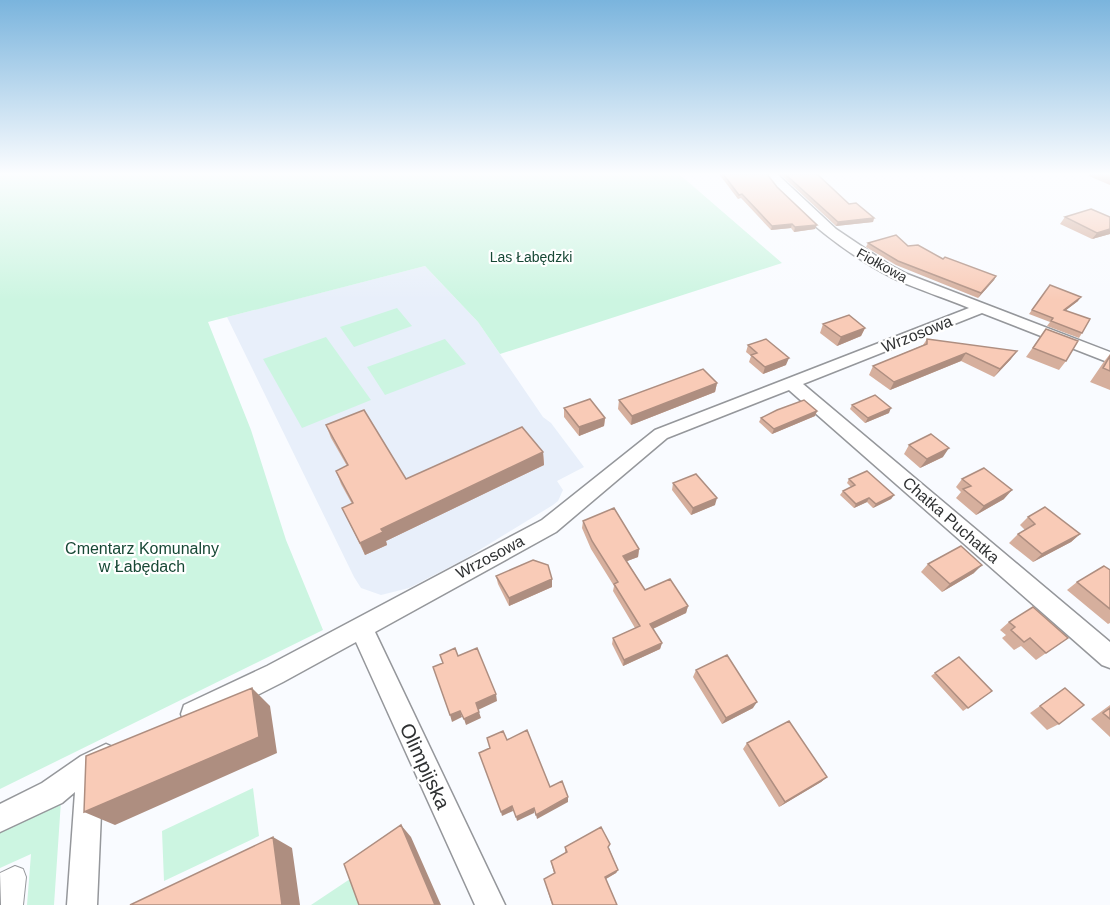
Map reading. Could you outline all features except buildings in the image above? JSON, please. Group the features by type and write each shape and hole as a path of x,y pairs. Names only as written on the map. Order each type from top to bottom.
{"street":[{"name":"Fiołkowa","path":"814,216 836,238 873,263 902,278 1110,358"},
{"name":"Wrzosowa","path":"172,724 275,674 549,526 661,434 982,308"},
{"name":"Chatka Puchatka","path":"791,383 1110,657"},
{"name":"Olimpijska","path":"361,627 490,905"},
{"path":"0,818 52,793 90,765 131,744"},
{"path":"82,905 90,765"},
{"path":"0,885 15,877 12,905"}],"shaded area":[{"path":"425,266 478,322 543,417 551,423 584,467 557,481 563,490 558,501 553,505 463,560 409,588 381,595 361,588 354,577 227,317"}],"green space":[{"name":"Cmentarz Komunalny w Łabędach","path":"0,216 728,216 782,263 500,354 478,322 425,266 208,322 251,430 286,540 323,630 0,789"},
{"path":"397,308 412,326 354,347 340,327"},
{"path":"326,337 371,400 302,428 263,359"},
{"path":"445,339 466,364 385,395 367,367"},
{"path":"253,788 259,836 164,881 162,831"},
{"path":"61,801 54,905 27,905 31,854 0,868 0,832"},
{"path":"359,873 371,905 311,905"}],"park label":[{"name":"Las Łabędzki","path":"531,257"}]}
